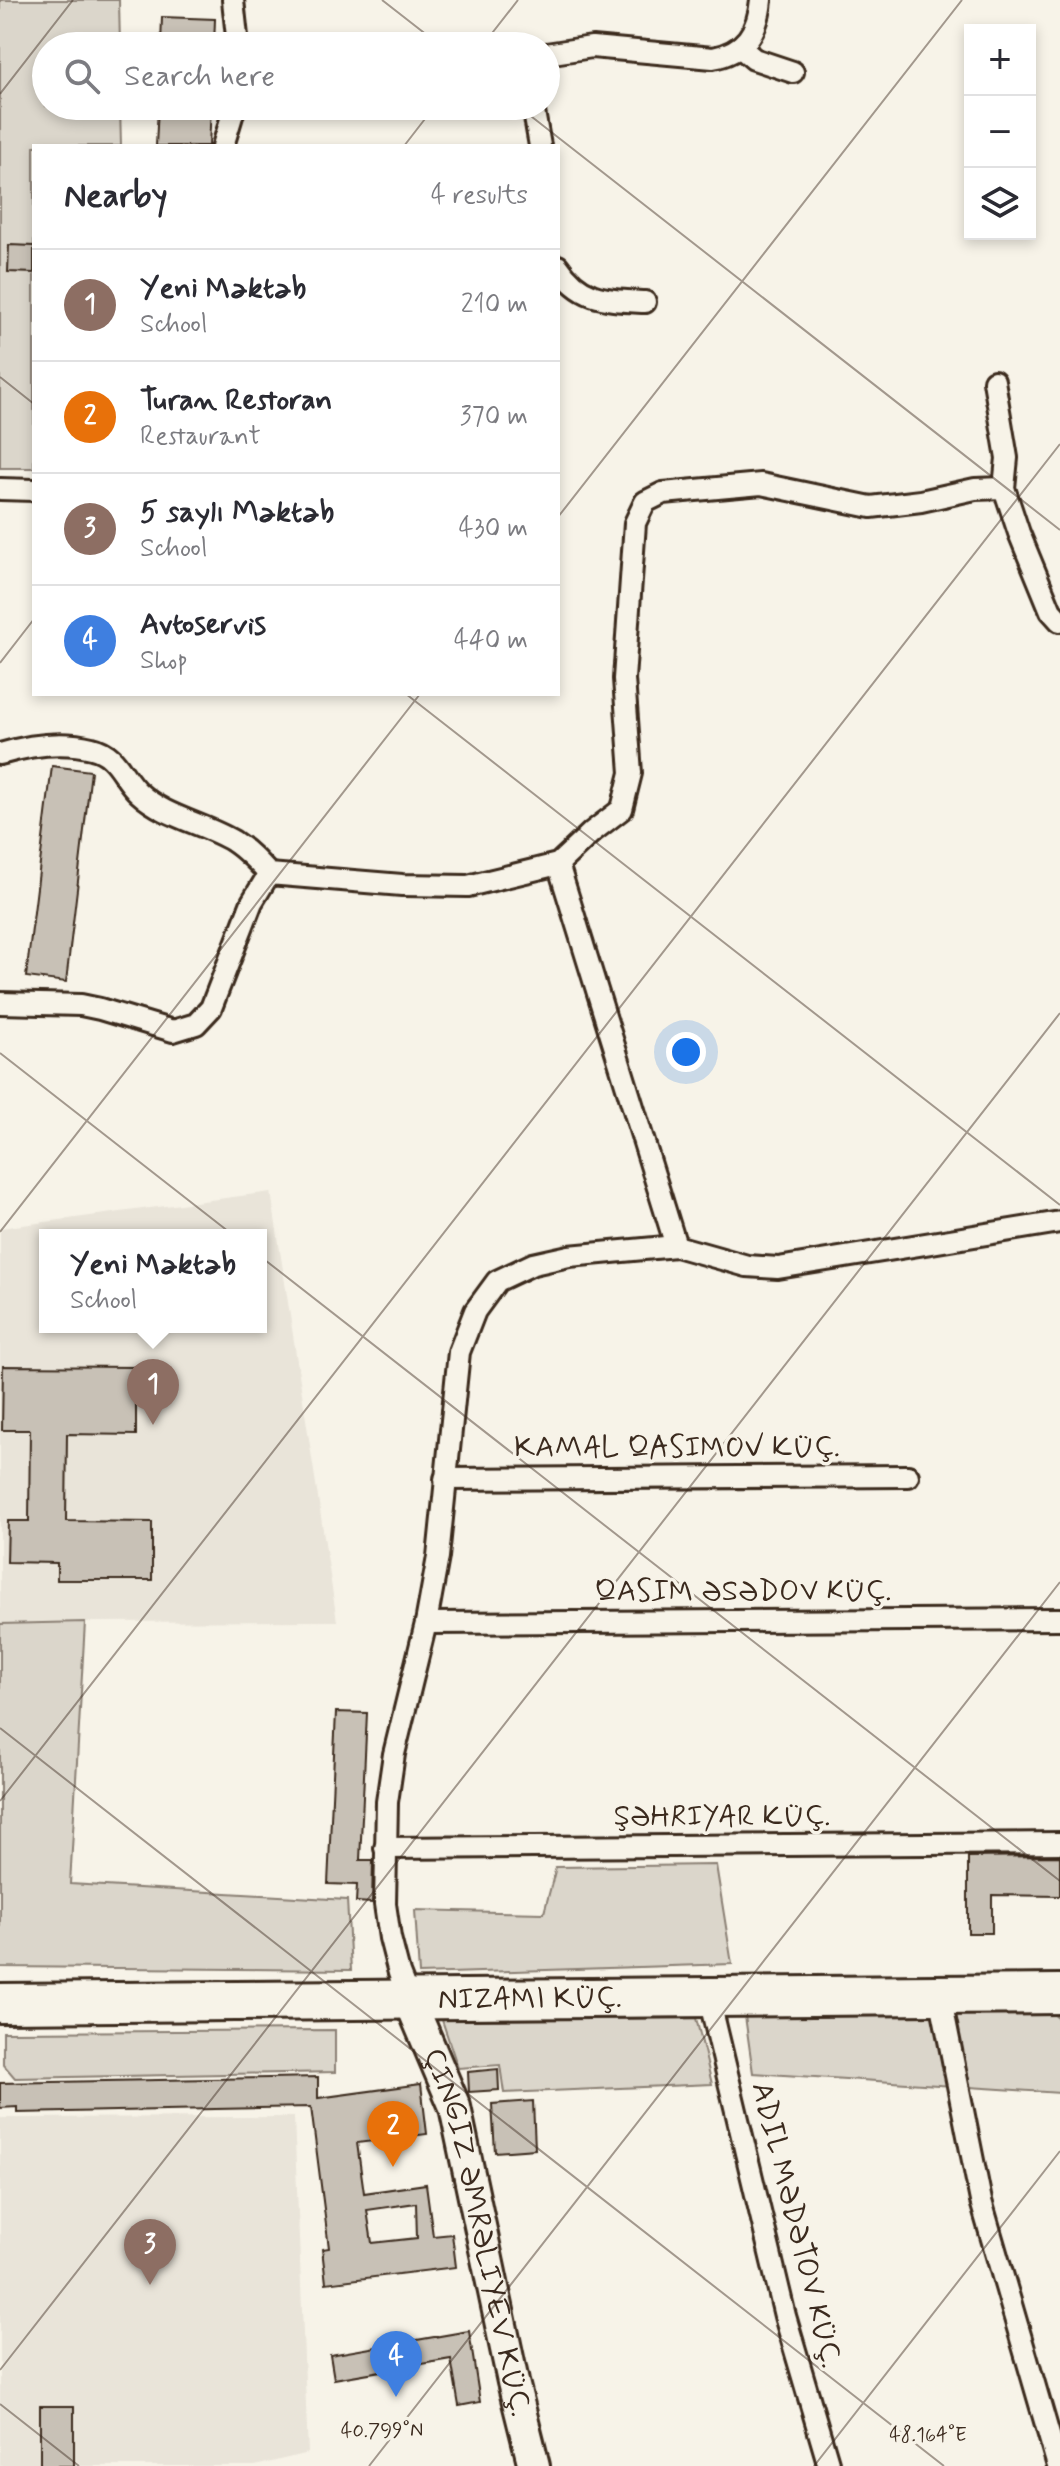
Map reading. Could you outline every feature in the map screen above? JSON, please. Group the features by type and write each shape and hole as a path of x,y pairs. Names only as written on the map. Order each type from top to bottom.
{"highway":[{"name":"NIZAMI KÜÇ.","path":"0,2003 1060,1994"}],"street":[{"path":"233,0 236,32"},
{"path":"560,52 592,47 713,58 727,55 741,48 752,31 761,0"},
{"path":"741,48 754,59 793,72"},
{"path":"224,144 231,120"},
{"path":"535,120 540,144"},
{"path":"560,269 569,282 601,300 645,302"},
{"path":"994,381 1007,458 1004,488 1051,611 1060,621"},
{"path":"0,754 24,746 62,744 92,748 110,755 138,793 159,807 232,840 269,874 402,885 468,886 558,864 622,809 631,773 624,679 635,523 645,502 663,493 761,484 871,507 921,501 975,489 1004,488"},
{"path":"0,489 32,490"},
{"path":"558,864 676,1246"},
{"path":"0,1003 81,1005 173,1031 196,1024 211,1008 252,902 269,874"},
{"path":"410,2001 399,1973 385,1904 387,1802 394,1754 426,1623 438,1557 459,1352 475,1311 497,1281 533,1264 569,1256 676,1246 747,1266 778,1268 1060,1222"},
{"path":"445,1479 908,1476"},
{"path":"426,1623 1060,1619"},
{"name":"ŞƏHRIYAR KÜÇ.","path":"385,1848 1060,1843"},
{"path":"940,1995 981,2201 1058,2466"},
{"name":"ADIL MƏDƏTOV KÜÇ.","path":"709,1998 785,2316 829,2466"},
{"name":"ÇINGIZ ƏMRƏLIYEV KÜÇ.","path":"410,2001 455,2107 513,2382 534,2466"}],"shaded area":[{"path":"0,0 119,0 120,32 32,32 32,120 120,120 121,144 32,144 32,468 0,468"},
{"path":"271,1192 337,1621 0,1624 0,1228"},
{"path":"85,1622 70,1884 347,1900 351,1970 0,1967 0,1624"},
{"path":"716,1865 732,1964 419,1974 415,1910 544,1913 556,1867"},
{"path":"1051,2012 1060,2020 1060,2093 753,2073 745,2016"},
{"path":"696,2018 712,2084 504,2093 500,2065 458,2068 442,2020"},
{"path":"335,2030 335,2072 15,2078 3,2064 3,2032"},
{"path":"294,2117 308,2453 255,2466 0,2466 0,2118"}],"building":[{"path":"162,17 215,19 215,32 161,32"},
{"path":"157,120 210,120 209,144 156,144"},
{"path":"9,245 32,246 32,273 8,272"},
{"path":"52,766 91,771 66,982 26,977"},
{"path":"3,1366 136,1367 136,1435 67,1434 66,1521 152,1522 152,1580 57,1580 57,1563 7,1562 8,1521 29,1521 30,1430 2,1430"},
{"path":"336,1712 367,1713 360,1860 373,1860 372,1903 356,1902 357,1885 328,1884"},
{"path":"1060,1856 1060,1896 992,1895 992,1933 968,1933 968,1857"},
{"path":"498,2069 499,2090 469,2092 468,2072"},
{"path":"318,2077 318,2098 421,2084 427,2134 357,2143 364,2193 426,2184 433,2236 452,2234 456,2267 326,2283 322,2249 329,2248 311,2107 17,2113 17,2107 0,2108 0,2083","holes":["416,2203 417,2238 372,2243 367,2210"]},
{"path":"533,2101 535,2149 495,2152 492,2104"},
{"path":"469,2331 480,2402 459,2406 451,2359 334,2379 330,2355"},
{"path":"40,2406 74,2406 74,2466 40,2466"}],"place":[{"name":"Yeni Məktəb","path":"153,1425"},
{"name":"Turan Restoran","path":"393,2167"},
{"name":"5 saylı Məktəb","path":"150,2285"},
{"name":"Avtoservis","path":"396,2397"}]}
